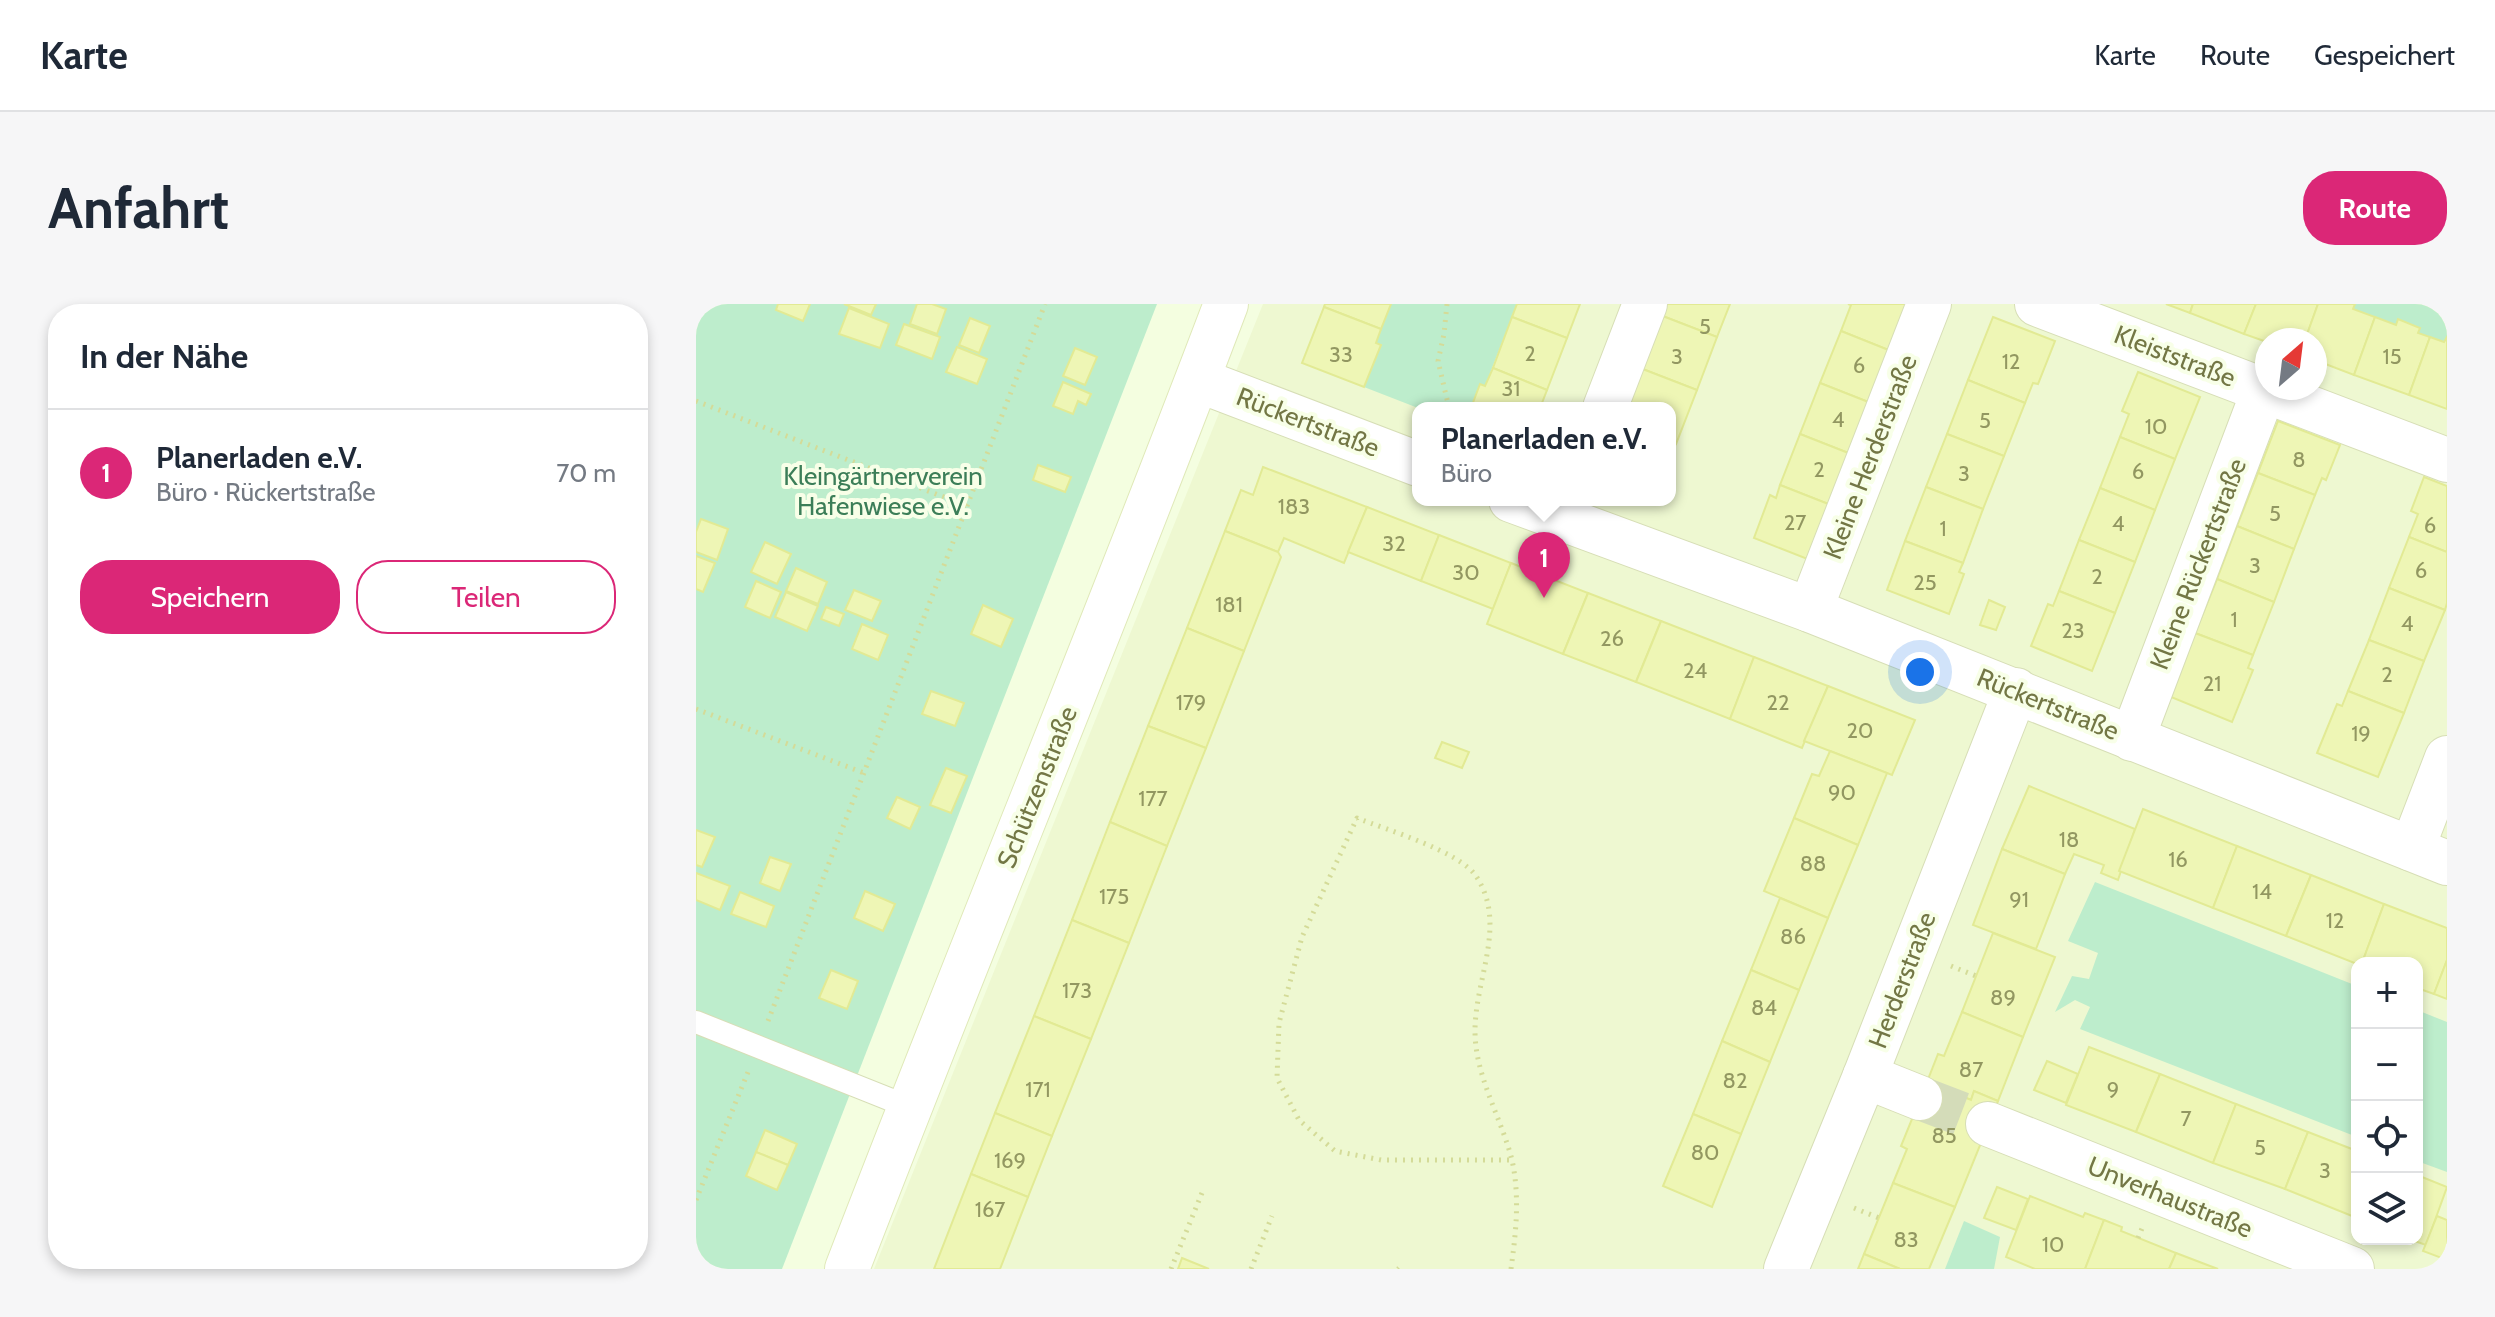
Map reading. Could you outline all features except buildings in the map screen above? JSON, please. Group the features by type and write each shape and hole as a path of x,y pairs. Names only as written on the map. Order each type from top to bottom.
{"street":[{"name":"Schützenstraße","path":"847,1269 1226,304"},
{"path":"1607,402 1645,304"},
{"name":"Kleine Herderstraße","path":"1810,610 1929,304"},
{"name":"Kleiststraße","path":"2037,304 2255,387"},
{"name":"Rückertstraße","path":"1198,380 1412,462"},
{"name":"Kleine Rückertstraße","path":"2132,739 2260,400"},
{"name":"Kleiststraße","path":"2290,400 2447,460"},
{"name":"Rückertstraße","path":"1543,506 1565,510 2429,856"},
{"name":"Herderstraße","path":"1786,1269 2016,690"},
{"path":"2429,856 2447,758"},
{"path":"1865,1076 1920,1098"},
{"name":"Unverhaustraße","path":"1988,1124 2352,1269"}],"lane":[{"path":"696,1022 909,1107"}],"path":[{"path":"696,1200 1045,304"},
{"path":"1447,304 1438,361 1448,402"},
{"path":"696,401 967,506"},
{"path":"696,709 864,773"},
{"path":"1511,1269 1518,1209 1512,1160 1481,1068 1475,1031 1492,923 1488,897 1474,873 1458,859 1357,818 1302,937 1279,1023 1277,1078 1299,1120 1335,1151 1381,1160 1512,1160"},
{"path":"1171,1269 1204,1188"},
{"path":"1251,1269 1272,1216"}],"shaded area":[{"path":"1263,304 2447,304 2447,1269 874,1269"}],"green space":[{"name":"Kleingärtnerverein Hafenwiese e.V.","path":"696,304 1157,304 782,1269 696,1269"},
{"path":"1391,304 1517,304 1485,386 1480,385 1473,402 1412,402 1412,406 1364,387 1380,345 1376,343"},
{"path":"2355,304 2447,304 2447,337 2444,342 2418,333 2420,328 2398,320 2396,325 2353,309"},
{"path":"2095,882 2351,984 2351,1135 2080,1029 2090,1007 2075,1000 2055,1012 2072,976 2089,979 2098,953 2068,941"},
{"path":"2423,1012 2447,1022 2447,1172 2423,1163"},
{"path":"1964,1221 2000,1237 1994,1269 1945,1269"}],"tunnel":[{"path":"1920,1098 1988,1124"}],"place":[{"name":"Planerladen e.V.","path":"1544,598"}]}
